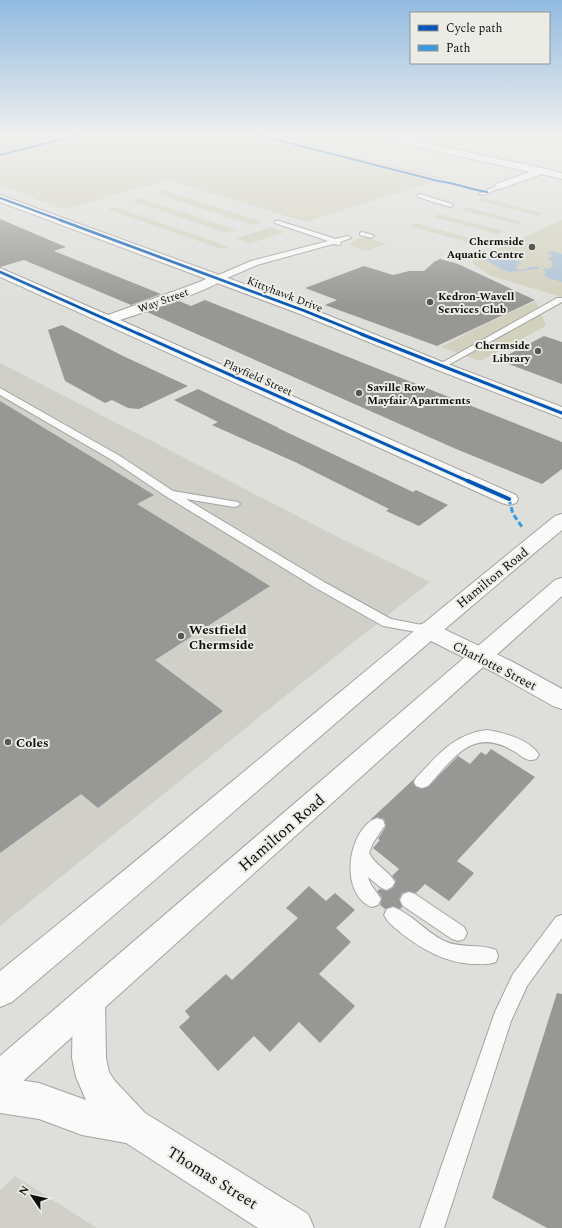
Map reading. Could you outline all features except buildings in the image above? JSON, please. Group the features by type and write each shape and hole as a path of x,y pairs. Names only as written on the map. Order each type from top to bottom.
{"street":[{"name":"Kittyhawk Drive","path":"0,198 334,322 440,366 562,413"},
{"name":"Playfield Street","path":"0,272 509,499"},
{"name":"Way Street","path":"108,320 217,279"},
{"name":"Hamilton Road","path":"0,991 83,923 427,630 562,520"},
{"name":"Hamilton Road","path":"0,1079 562,585"},
{"name":"Charlotte Street","path":"427,630 480,656 562,700"},
{"name":"Thomas Street","path":"89,1001 89,1058 93,1077 102,1094 132,1126 294,1228"},
{"name":"Thomas Street","path":"0,1095 39,1101 82,1117 132,1126"}],"lane":[{"path":"482,194 490,190"},
{"path":"420,196 450,205"},
{"path":"277,222 325,237 335,243 346,246"},
{"path":"362,234 371,236"},
{"path":"217,279 254,263 335,243 348,238"},
{"path":"440,366 562,300"},
{"path":"0,391 116,458 168,493 320,585 388,623 427,630"},
{"path":"168,493 234,504"},
{"path":"422,782 460,744 483,734 500,737 531,754"},
{"path":"372,899 363,888 358,872 362,848 366,838 377,825"},
{"path":"361,855 368,867 386,882"},
{"path":"409,900 458,933"},
{"path":"393,915 443,950 456,954 489,956"},
{"path":"432,1228 502,1019 520,980 562,923"}],"shaded area":[{"name":"Westfield Chermside","path":"0,363 334,535 430,582 294,689 0,926"},
{"path":"15,1176 97,1228 0,1228 0,1190"}],"green space":[{"path":"12,190 131,190 64,209"},
{"path":"164,190 262,222 253,225 155,193"},
{"path":"202,190 405,190 306,222"},
{"path":"140,198 236,230 227,233 130,200"},
{"path":"483,198 544,214 539,216 478,200"},
{"path":"115,207 230,247 221,249 107,209"},
{"path":"467,207 522,222 517,224 462,210"},
{"path":"439,214 504,231 497,234 433,217"},
{"name":"Chermside Aquatic Centre","path":"562,220 562,297 491,276 473,264 473,260"},
{"path":"416,223 480,241 474,244 409,226"},
{"path":"272,227 285,232 249,244 236,238"},
{"path":"366,237 386,244 366,251 349,245 354,240"},
{"path":"536,301 546,326 480,361 441,347 487,323"}],"water":[{"path":"551,251 562,254 562,282 548,278 544,275 546,271 543,270 544,268 549,269 553,265 551,260 547,259 553,256 547,252"},
{"path":"487,254 497,254 521,262 515,268 521,270 532,267 540,267 539,269 510,272 503,270 482,258"}],"marked path":[{"path":"509,499 513,514 522,527"}],"cycle path":[{"path":"478,190 487,192"},
{"path":"0,198 305,311 440,366 562,413"},
{"path":"0,272 509,499"}],"place":[{"name":"Chermside Aquatic Centre","path":"532,247"},
{"name":"Kedron-Wavell Services Club","path":"430,302"},
{"name":"Chermside Library","path":"538,351"},
{"name":"Saville Row Mayfair Apartments","path":"359,393"},
{"name":"Westfield Chermside","path":"181,636"},
{"name":"Coles","path":"8,742"}]}
